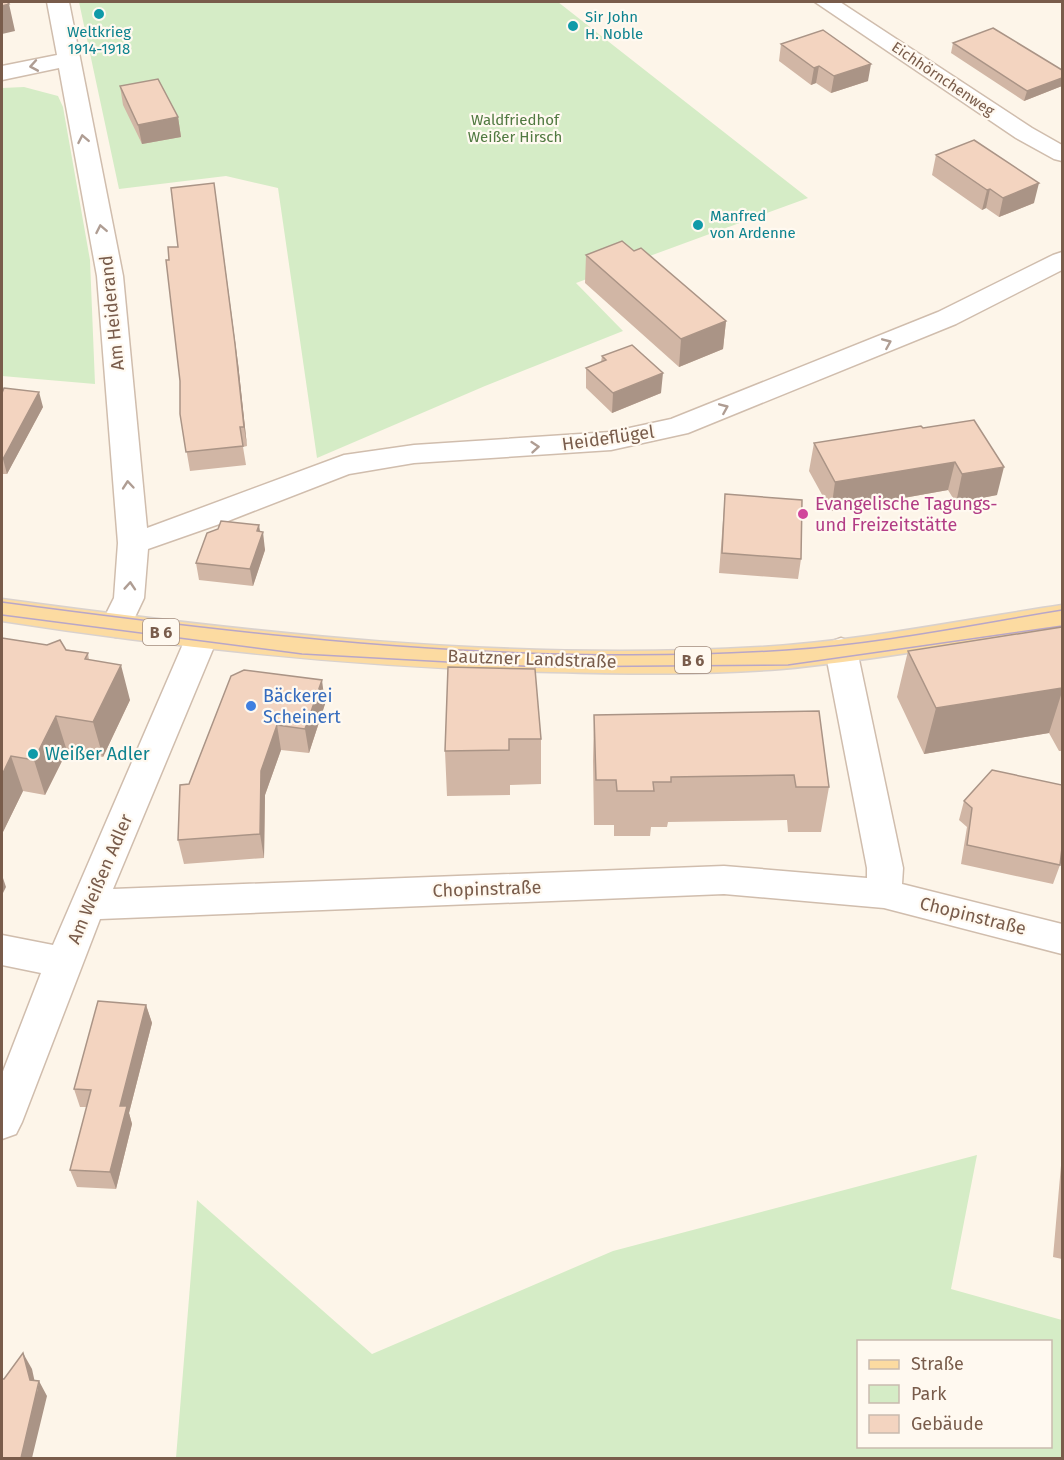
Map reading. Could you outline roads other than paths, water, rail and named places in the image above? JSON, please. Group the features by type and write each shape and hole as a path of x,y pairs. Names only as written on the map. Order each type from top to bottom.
{"main road":[{"name":"Bautzner Landstraße","path":"2,610 202,637 405,655 538,660 781,657 1062,616"}],"street":[{"name":"Am Heiderand","path":"58,2 110,276 133,543 129,598 116,626"},
{"name":"Eichhörnchenweg","path":"826,2 1024,133 1062,154"},
{"path":"2,73 68,60"},
{"name":"Heideflügel","path":"133,543 218,514 344,465 414,454 476,452 611,441 678,427 947,318 1062,260"},
{"name":"Am Weißen Adler","path":"2,1122 64,962 202,637"},
{"path":"841,650 885,868 884,894"},
{"name":"Chopinstraße","path":"89,905 724,880 884,894 1062,939"},
{"path":"2,950 64,962"}],"tram line":[{"path":"2,602 197,627 393,646 589,655 687,654 821,647 1062,610"},
{"path":"2,615 302,654 538,667 788,665 1062,626"}],"place":[{"name":"Weltkrieg 1914-1918","path":"99,14"},
{"name":"Sir John H. Noble","path":"573,26"},
{"name":"Manfred von Ardenne","path":"698,225"},
{"name":"Evangelische Tagungs- und Freizeitstätte","path":"803,514"},
{"name":"Bäckerei Scheinert","path":"251,706"},
{"name":"Weißer Adler","path":"33,754"}],"park label":[{"name":"Waldfriedhof Weißer Hirsch","path":"515,128"}]}
